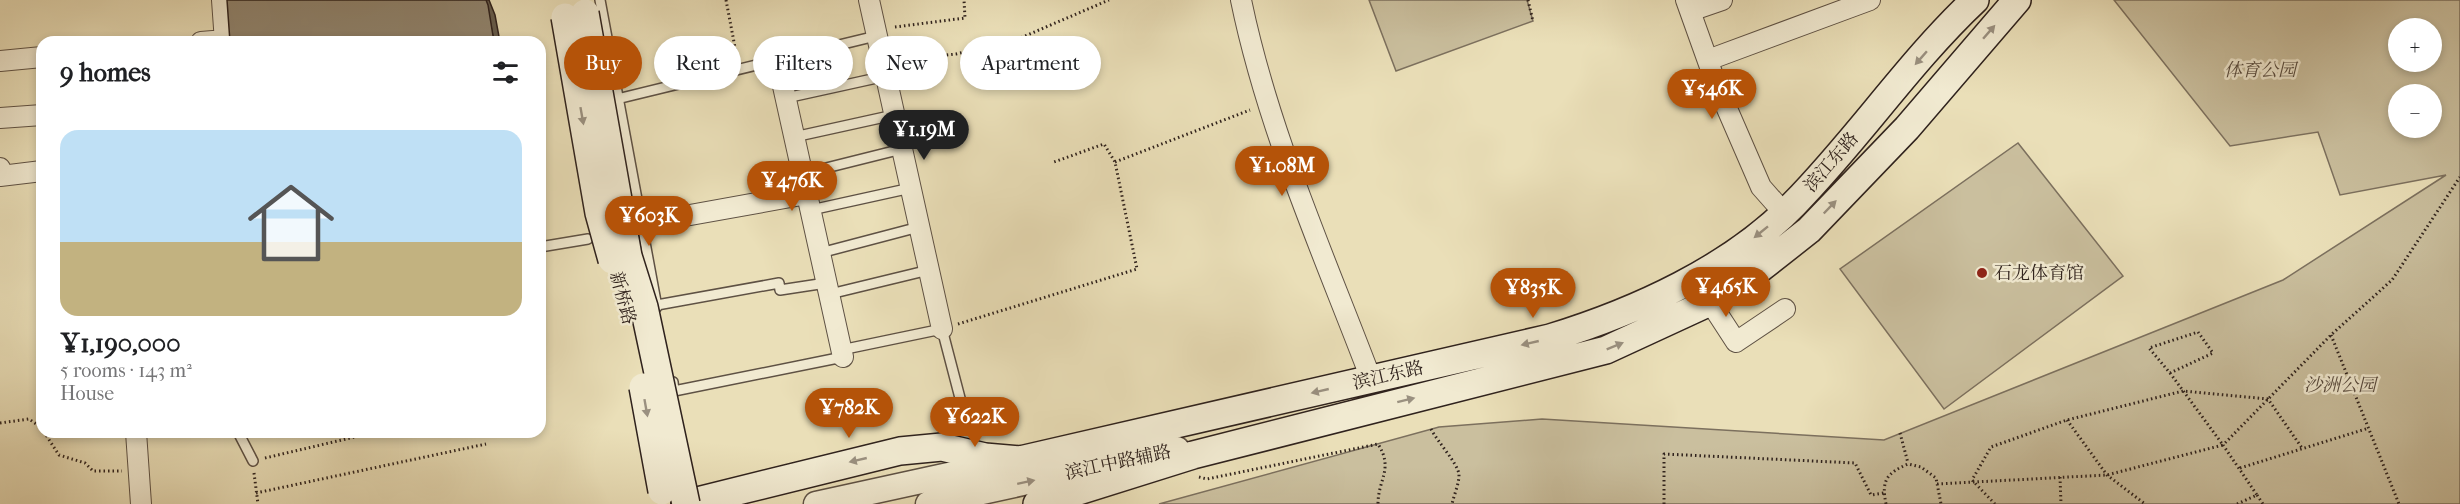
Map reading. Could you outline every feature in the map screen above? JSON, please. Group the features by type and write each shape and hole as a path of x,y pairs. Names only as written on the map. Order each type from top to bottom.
{"main road":[{"name":"滨江东路","path":"1037,504 1193,455 1606,350 1710,302 1762,267 1809,230 1907,128 2017,0"},
{"name":"滨江东路","path":"676,498 900,451 942,447 985,458 1020,460 1550,338 1600,323 1644,304 1701,272 1746,244 1784,213 1968,5"},
{"name":"新桥路","path":"579,6 624,233 644,307 676,498"}],"street":[{"path":"222,0 225,36"},
{"path":"869,0 877,36"},
{"path":"1241,0 1269,103 1314,232 1371,379"},
{"path":"1722,0 1688,5 1708,60 1761,187 1784,213"},
{"path":"1708,60 1870,0"},
{"path":"0,61 36,58"},
{"path":"784,90 842,354"},
{"path":"889,90 942,328"},
{"path":"0,118 36,115"},
{"path":"0,168 0,176 36,172"},
{"path":"640,224 809,202"},
{"path":"1710,302 1736,342 1785,309"},
{"name":"滨江中路辅路","path":"928,504 1174,449 1308,424"},
{"path":"136,438 141,504"},
{"path":"816,504 1020,460"}],"lane":[{"path":"579,6 617,99 659,316"},
{"path":"853,39 876,33"},
{"path":"786,98 865,75"},
{"path":"617,99 654,90"},
{"path":"794,137 894,115"},
{"path":"802,174 902,149"},
{"path":"809,202 910,188"},
{"path":"820,253 919,226"},
{"path":"546,246 588,239"},
{"path":"657,305 779,283 780,290 828,288 929,270"},
{"path":"670,369 674,391 842,354 942,328 966,421"},
{"path":"241,438 253,461"}],"path":[{"path":"726,0 733,36"},
{"path":"876,33 965,18 963,0"},
{"path":"948,56 1018,39 1109,0"},
{"path":"1528,0 1533,21"},
{"path":"1115,162 1269,103"},
{"path":"942,328 1137,269 1115,162 1104,144 1054,162"},
{"path":"1937,483 2107,476 2223,445 2331,335 2392,280 2460,177"},
{"path":"2170,374 2213,353 2198,332 2149,348 2240,468 2263,504"},
{"path":"2331,335 2399,504"},
{"path":"1972,480 1991,447 2067,420 2183,391 2268,399 2302,448"},
{"path":"0,423 29,419 36,424"},
{"path":"2067,420 2107,476 2144,504"},
{"path":"2240,468 2369,428"},
{"path":"1431,429 1438,444 1456,464 1459,474 1452,504"},
{"path":"1899,433 1908,464"},
{"path":"48,438 59,455 85,463 93,471 139,472"},
{"path":"258,504 253,461 351,438"},
{"path":"256,493 486,444"},
{"path":"1194,476 1207,479 1378,444 1386,456 1378,504"},
{"path":"1664,504 1664,454 1855,463 1871,495 1884,493"},
{"path":"1886,504 1883,483 1887,475 1908,464 1930,472 1937,483 1941,504"},
{"path":"2060,477 2061,504"},
{"path":"1972,480 1995,504"},
{"path":"2237,504 2257,495"}],"green space":[{"path":"1369,0 1527,0 1533,21 1396,71"},
{"name":"沙洲公园","path":"2114,0 2460,0 2460,504 1159,504 1439,427 1542,419 1884,440 2283,280 2446,175 2340,195 2318,132 2230,146"},
{"name":"石龙体育馆","path":"2018,143 2123,276 1944,409 1840,269"}],"building":[{"path":"227,0 486,0 493,36 230,36"}],"place":[{"name":"石龙体育馆","path":"1982,273"}],"park label":[{"name":"体育公园","path":"2260,70"}]}
